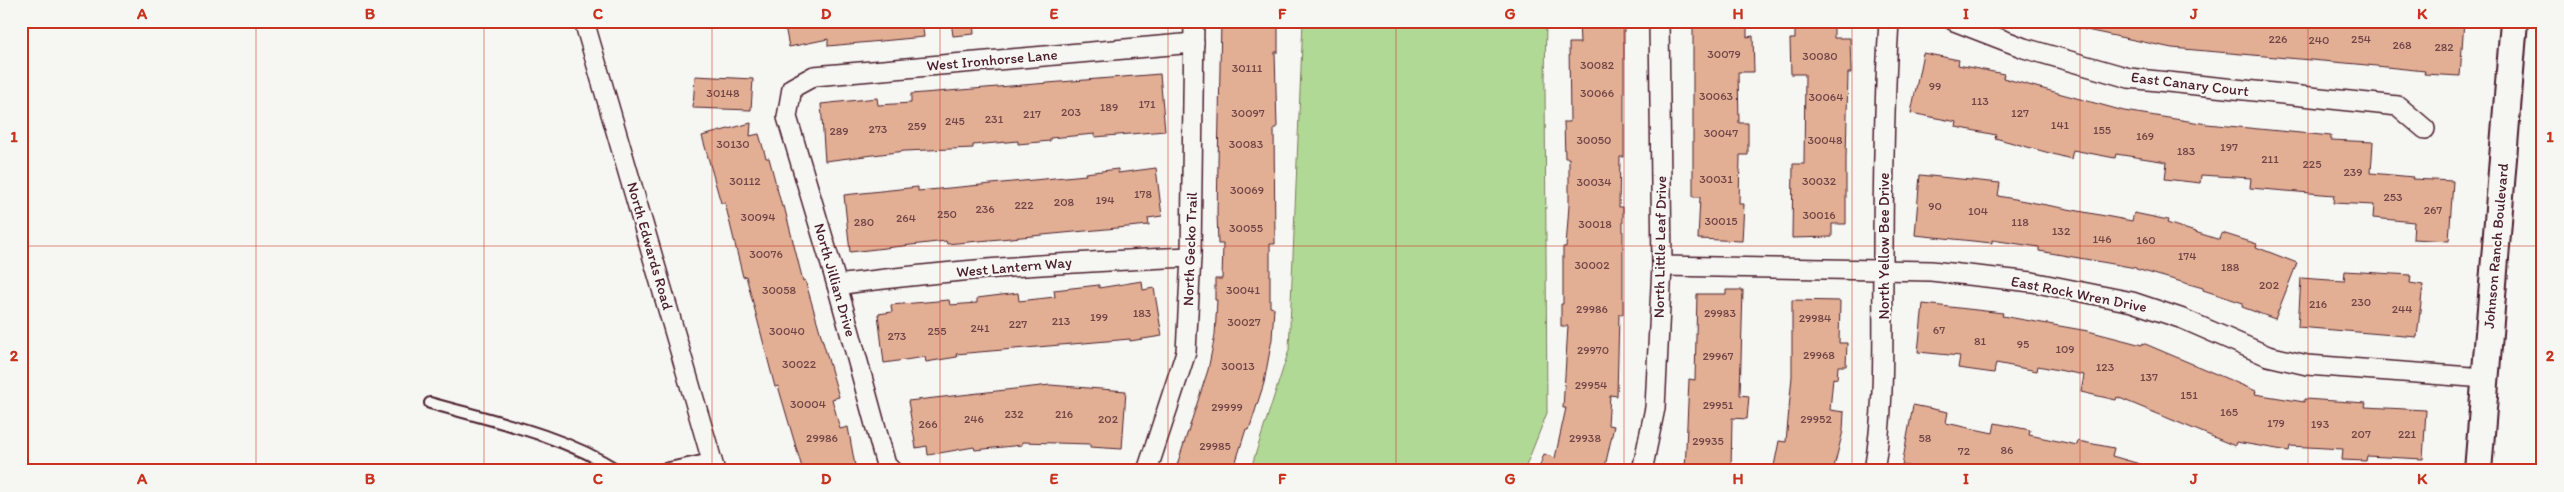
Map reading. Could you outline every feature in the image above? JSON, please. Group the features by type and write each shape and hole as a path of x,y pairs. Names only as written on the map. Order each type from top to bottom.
{"street":[{"name":"North Edwards Road","path":"584,21 714,465"},
{"name":"North Gecko Trail","path":"1147,471 1186,352 1191,257 1194,21"},
{"name":"North Little Leaf Drive","path":"1642,471 1656,408 1662,266 1659,21"},
{"name":"North Yellow Bee Drive","path":"1874,471 1881,429 1884,370 1882,269 1884,104 1889,21"},
{"name":"East Canary Court","path":"1954,21 2024,48 2129,78 2398,106 2425,129"},
{"name":"Johnson Ranch Boulevard","path":"2478,471 2514,21"},
{"name":"West Ironhorse Lane","path":"792,88 814,76 1194,43"},
{"name":"North Jillian Drive","path":"792,88 787,117 838,285 886,466 892,471"},
{"name":"West Lantern Way","path":"838,285 897,277 1073,262 1191,257"},
{"name":"East Rock Wren Drive","path":"1662,266 1931,271 2032,282 2132,302 2183,319 2268,356 2307,365 2485,378"}],"lane":[{"path":"430,403 542,436 594,455 619,471"},
{"path":"655,471 714,465"}],"green space":[{"path":"1303,21 1546,21 1547,413 1524,471 1250,471 1289,350"}],"building":[{"path":"784,21 922,21 924,37 828,46 828,39 789,47"},
{"path":"951,21 973,21 974,34 953,36"},
{"path":"1221,21 1278,21 1278,52 1275,52 1277,128 1274,128 1275,244 1270,244 1270,307 1274,308 1272,339 1264,383 1249,430 1246,429 1233,471 1175,471 1208,370 1215,335 1217,300 1215,300 1215,279 1222,279 1223,244 1218,244 1217,212"},
{"path":"1579,21 1624,21 1624,157 1620,157 1619,207 1623,207 1623,314 1619,314 1617,396 1610,395 1608,425 1614,426 1604,471 1538,471 1544,454 1555,458 1566,408 1563,408 1568,326 1561,326 1561,304 1563,304 1563,247 1566,247 1569,205 1569,158 1565,158 1564,122 1570,122 1569,43 1580,43"},
{"path":"1693,21 1747,21 1747,37 1753,36 1754,72 1738,72 1739,123 1748,123 1748,155 1740,155 1739,204 1744,204 1742,241 1698,239 1700,197 1693,197"},
{"path":"1795,21 1834,21 1834,38 1850,38 1851,73 1848,73 1846,224 1832,224 1832,237 1792,238 1793,164 1804,164 1805,74 1791,74 1790,39 1795,39"},
{"path":"2077,21 2464,21 2460,76 2424,74 2425,71 2357,64 2172,48 2077,28"},
{"path":"1923,53 1959,60 1958,65 2004,74 2003,78 2124,111 2207,124 2331,136 2331,140 2373,142 2371,173 2413,177 2412,179 2453,181 2449,241 2413,239 2414,222 2373,218 2374,205 2333,203 2334,195 2250,188 2251,178 2201,175 2200,183 2165,179 2167,162 2116,154 2115,158 2073,150 2071,159 1995,138 1996,135 1956,127 1957,122 1911,113"},
{"path":"1160,74 1165,131 1095,137 1095,134 1050,138 1050,141 1018,144 1018,141 973,145 973,148 905,151 825,161 821,104 877,98 878,105 911,103 911,94"},
{"path":"695,76 753,79 751,110 693,108"},
{"path":"751,123 750,136 759,134 766,158 769,158 782,207 784,206 803,281 805,280 839,397 832,399 840,429 848,427 856,471 803,471 778,386 775,387 746,276 743,277 725,203 721,203 702,136"},
{"path":"1156,168 1162,216 1148,218 1149,225 947,244 946,241 850,252 844,195 918,187 918,191 1086,175 1085,173 1118,169 1118,173"},
{"path":"1920,175 2000,183 1998,196 2132,221 2134,213 2168,220 2167,223 2220,240 2222,233 2257,244 2256,247 2297,263 2275,319 2242,307 2243,303 2203,290 2203,288 2136,268 2039,251 2039,247 1992,240 1992,243 1915,235"},
{"path":"2345,271 2411,275 2410,283 2423,285 2417,337 2298,327 2301,278 2344,281"},
{"path":"1142,281 1143,290 1154,288 1162,336 1130,341 1130,339 956,354 957,357 926,362 925,357 884,363 878,314 892,312 891,305 949,300 950,305 977,303 977,298 1018,293 1019,301 1055,297 1054,290 1099,285 1099,288"},
{"path":"1726,290 1743,290 1740,395 1749,396 1747,419 1732,418 1731,471 1685,471 1689,379 1695,380 1697,294 1726,294"},
{"path":"1792,300 1840,301 1839,343 1847,343 1846,366 1838,366 1837,379 1833,378 1830,410 1844,412 1843,431 1833,471 1773,471 1779,441 1786,442 1792,376"},
{"path":"1923,304 2003,313 2002,316 2088,331 2142,345 2143,343 2256,391 2255,394 2304,402 2304,399 2366,403 2365,407 2426,410 2423,459 2367,456 2366,461 2342,460 2343,449 2290,446 2289,451 2236,442 2235,446 2117,397 2116,400 2081,392 2084,375 2038,366 2037,371 1996,363 1994,373 1958,368 1960,356 1918,352"},
{"path":"1050,385 1126,391 1122,449 1090,447 1090,444 1022,442 1022,445 975,450 974,447 928,455 927,446 916,448 908,401"},
{"path":"1913,405 1948,412 1946,423 1993,433 1995,423 2030,430 2029,435 2077,445 2078,441 2114,448 2112,456 2150,467 2150,471 1935,471 1902,465"}]}
